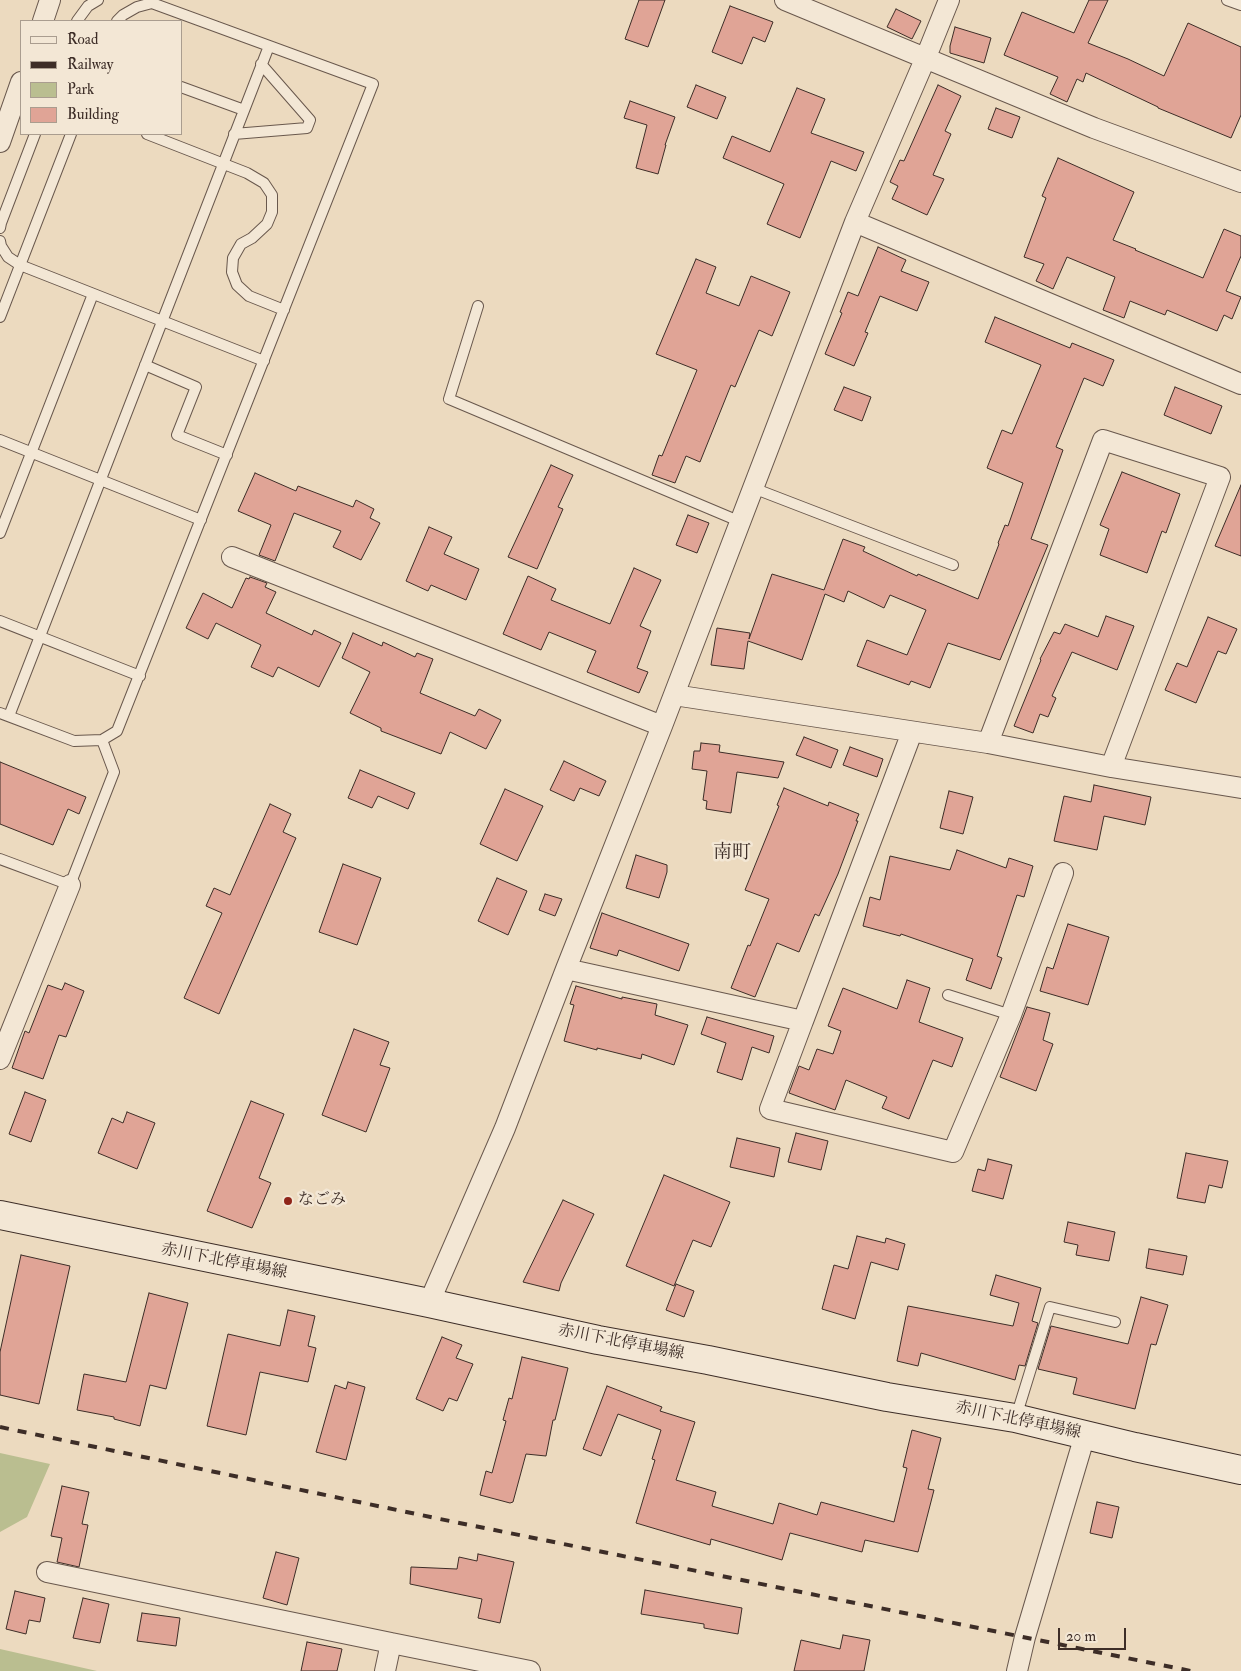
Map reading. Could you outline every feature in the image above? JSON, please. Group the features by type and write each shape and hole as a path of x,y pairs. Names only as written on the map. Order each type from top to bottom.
{"main road":[{"name":"赤川下北停車場線","path":"0,1216 429,1302 598,1340 708,1360 887,1397 1016,1418 1241,1470"}],"street":[{"path":"43,20 50,0"},
{"path":"785,0 1094,128 1241,182"},
{"path":"429,1302 505,1128 741,522 855,222 949,0"},
{"path":"0,142 20,85"},
{"path":"855,222 1241,384"},
{"path":"988,743 1103,440 1220,478 1111,767"},
{"path":"232,557 662,726"},
{"path":"674,695 988,743 1111,767 1241,788"},
{"path":"912,732 770,1109 953,1152 1011,1016 1063,872"},
{"path":"0,1059 70,886"},
{"path":"566,970 803,1021"},
{"path":"1017,1671 1025,1637 1085,1435"},
{"path":"47,1572 530,1671"},
{"path":"385,1671 391,1643"}],"lane":[{"path":"79,20 88,6 98,0"},
{"path":"1227,0 1241,5"},
{"path":"118,20 123,15 148,1 373,84 117,731 102,740 74,741 4,714 39,636 269,46"},
{"path":"234,134 307,128 310,120 261,64"},
{"path":"182,87 244,110"},
{"path":"0,228 35,135"},
{"path":"0,317 71,135"},
{"path":"150,135 247,172 264,183 272,195 272,212 268,224 252,238 241,244 233,258 232,272 237,285 249,296 284,310"},
{"path":"0,241 8,257 20,265 264,361"},
{"path":"0,533 93,294"},
{"path":"478,306 449,399 741,522"},
{"path":"145,366 196,387 177,435 227,455"},
{"path":"0,440 201,520"},
{"path":"753,488 953,565"},
{"path":"0,621 140,676"},
{"path":"0,859 70,886 114,772 102,740"},
{"path":"948,995 1011,1016"},
{"path":"1016,1418 1050,1307 1115,1322"}],"green space":[{"path":"0,1453 50,1464 27,1517 0,1532"},
{"path":"0,1649 97,1671 0,1671"}],"building":[{"path":"639,0 665,0 648,47 625,39"},
{"path":"1089,0 1108,0 1088,43 1164,76 1188,23 1241,47 1241,115 1231,138 1158,108 1086,73 1083,82 1077,79 1067,102 1050,94 1058,77 1004,55 1022,12 1074,33"},
{"path":"730,6 773,22 765,42 753,37 742,64 712,52"},
{"path":"896,9 921,21 912,39 887,27"},
{"path":"955,27 991,38 984,63 950,53"},
{"path":"696,85 726,97 717,119 687,107"},
{"path":"938,85 961,96 945,131 951,134 933,175 944,179 927,215 892,199 898,186 890,182 900,160 904,161"},
{"path":"797,88 825,99 811,133 864,152 856,171 831,161 800,238 767,224 784,184 723,158 732,136 770,152"},
{"path":"630,101 675,117 665,145 658,174 636,168 647,125 624,118"},
{"path":"996,108 1020,117 1012,138 988,129"},
{"path":"1058,158 1134,192 1113,240 1135,250 1203,278 1224,229 1241,236 1241,256 1226,291 1241,297 1232,319 1224,315 1217,331 1167,310 1165,315 1130,301 1124,318 1103,310 1115,277 1067,257 1053,289 1036,281 1044,264 1024,257 1046,198 1042,196"},
{"path":"878,247 906,260 901,271 929,282 917,311 880,296 865,332 868,333 854,366 825,354 842,313 840,312 848,292 858,296"},
{"path":"696,259 716,267 706,293 739,306 751,276 790,292 772,336 759,330 735,387 731,385 700,462 686,456 675,483 652,475 659,455 662,456 697,370 656,354"},
{"path":"995,317 1070,348 1072,343 1114,360 1103,386 1084,378 1056,447 1063,450 1031,539 1048,545 1000,660 948,643 930,688 911,681 909,685 857,666 867,640 907,655 926,610 890,595 884,608 848,591 844,602 825,594 802,660 748,641 744,669 711,665 717,628 750,633 749,639 772,574 824,590 843,539 865,547 863,551 917,576 918,574 978,599 998,543 1005,525 1008,526 1023,483 987,468 1002,430 1012,434 1041,365 985,342"},
{"path":"844,387 871,397 862,421 834,410"},
{"path":"1175,387 1222,406 1211,434 1164,415"},
{"path":"551,465 573,475 558,507 563,509 537,569 508,557"},
{"path":"1122,472 1180,494 1166,533 1162,531 1147,573 1100,555 1109,529 1100,525"},
{"path":"255,473 296,491 298,486 353,507 356,500 374,509 370,518 380,523 361,560 333,547 341,531 294,513 275,561 259,555 271,525 238,511"},
{"path":"1241,485 1241,556 1215,546"},
{"path":"688,515 709,523 697,553 676,545"},
{"path":"429,527 452,537 444,554 479,569 466,600 431,585 428,591 406,581"},
{"path":"634,568 661,580 640,626 651,631 637,668 648,672 639,693 587,672 596,651 549,632 541,650 503,634 528,576 556,589 551,600 610,624"},
{"path":"250,577 267,583 265,587 276,592 266,613 312,635 314,630 341,643 319,687 278,667 273,677 251,667 261,645 216,623 208,639 186,628 203,593 232,608 246,578 249,579"},
{"path":"1106,616 1134,626 1117,670 1072,652 1052,696 1056,698 1048,717 1040,714 1033,733 1014,726 1040,659 1054,632 1060,634 1065,624 1098,637"},
{"path":"1208,617 1237,629 1226,654 1218,651 1196,703 1165,690 1177,663 1187,667"},
{"path":"353,633 382,646 383,642 415,657 417,653 433,659 420,693 475,716 479,709 501,720 486,749 450,732 441,754 381,731 381,728 350,713 370,672 342,658"},
{"path":"804,737 838,750 831,768 796,755"},
{"path":"701,743 720,745 719,752 784,762 778,778 737,772 731,813 706,809 707,801 703,800 707,771 692,769 694,751 700,751"},
{"path":"850,747 883,759 877,777 843,765"},
{"path":"564,761 606,781 599,796 580,788 574,801 550,790"},
{"path":"0,762 86,797 79,814 68,809 53,845 0,824"},
{"path":"360,770 415,793 408,809 378,796 372,808 348,798"},
{"path":"1094,785 1151,797 1145,825 1104,816 1097,850 1054,841 1064,796 1091,802"},
{"path":"784,788 828,806 829,802 859,814 838,874 819,916 815,914 799,952 777,943 755,997 731,988 769,899 745,890 779,806 777,805"},
{"path":"505,789 543,806 517,861 480,844"},
{"path":"949,791 973,797 963,834 940,828"},
{"path":"270,804 291,814 283,832 296,838 219,1014 184,998 222,913 206,906 214,888 230,895"},
{"path":"957,850 1006,868 1009,858 1033,866 1024,897 1017,895 997,956 1002,958 991,989 966,980 973,959 901,934 900,936 863,926 870,897 880,900 890,856 950,870"},
{"path":"636,855 667,865 667,872 659,898 626,888"},
{"path":"343,864 381,878 357,945 319,932"},
{"path":"497,878 527,891 508,935 478,921"},
{"path":"545,894 562,899 555,916 539,910"},
{"path":"602,913 689,944 679,971 619,950 617,956 590,948"},
{"path":"1068,924 1109,937 1088,1005 1040,991 1047,967 1053,969"},
{"path":"907,980 930,988 919,1022 963,1038 952,1067 933,1060 909,1119 882,1108 887,1097 846,1080 835,1110 789,1093 799,1066 809,1070 817,1049 833,1054 841,1031 828,1026 843,988 897,1009"},
{"path":"65,983 84,991 66,1037 59,1035 43,1079 12,1068 25,1031 29,1033 48,985 62,990"},
{"path":"576,986 622,999 622,997 657,1004 655,1015 688,1025 674,1065 642,1054 641,1059 564,1041 574,1005 570,1004"},
{"path":"1027,1007 1050,1013 1043,1040 1053,1044 1036,1091 1000,1077"},
{"path":"707,1017 774,1036 769,1053 752,1047 742,1080 717,1072 726,1043 701,1034"},
{"path":"354,1029 389,1042 380,1065 390,1068 366,1132 322,1115"},
{"path":"25,1092 46,1100 31,1142 9,1134"},
{"path":"251,1101 284,1114 259,1178 271,1183 252,1228 207,1211"},
{"path":"127,1112 155,1123 137,1169 98,1153 112,1118 123,1123"},
{"path":"796,1133 828,1141 821,1170 788,1162"},
{"path":"737,1138 780,1148 774,1177 730,1167"},
{"path":"1186,1153 1228,1161 1222,1188 1209,1185 1205,1203 1177,1198"},
{"path":"988,1159 1012,1165 1003,1199 972,1191 978,1169 985,1171"},
{"path":"664,1175 730,1202 711,1247 693,1240 674,1286 626,1266"},
{"path":"563,1200 594,1214 559,1291 523,1282"},
{"path":"1068,1222 1115,1232 1109,1261 1076,1255 1078,1245 1064,1242"},
{"path":"857,1236 885,1243 886,1238 905,1244 898,1270 871,1262 855,1319 822,1309 834,1265 848,1269"},
{"path":"1149,1249 1187,1256 1183,1275 1146,1268"},
{"path":"21,1255 70,1266 39,1404 0,1395 0,1352"},
{"path":"996,1275 1041,1288 1032,1321 1038,1323 1025,1366 1019,1365 1015,1380 921,1353 918,1366 897,1361 908,1306 1013,1326 1019,1303 990,1295"},
{"path":"676,1284 694,1291 684,1317 666,1310"},
{"path":"149,1293 188,1303 166,1389 150,1385 140,1426 114,1419 114,1417 77,1410 84,1374 126,1382"},
{"path":"1141,1297 1168,1305 1156,1345 1151,1344 1135,1409 1073,1394 1077,1378 1038,1369 1051,1326 1128,1344"},
{"path":"288,1310 315,1316 308,1346 316,1348 308,1382 260,1372 246,1435 207,1426 228,1334 280,1346"},
{"path":"442,1337 462,1345 456,1358 473,1364 457,1401 449,1398 443,1411 416,1399"},
{"path":"522,1357 568,1368 555,1420 553,1420 546,1456 526,1454 513,1502 510,1503 480,1495 486,1471 492,1473 506,1421 503,1420 509,1398 512,1399"},
{"path":"348,1382 365,1387 346,1460 316,1452 335,1385 346,1389"},
{"path":"607,1386 662,1407 660,1411 695,1422 676,1480 716,1492 712,1506 773,1524 779,1503 817,1515 821,1502 894,1522 907,1468 903,1467 912,1430 941,1438 928,1489 934,1490 918,1552 865,1540 862,1552 790,1533 782,1560 711,1539 710,1545 636,1523 655,1460 652,1459 661,1430 618,1414 601,1456 583,1449"},
{"path":"62,1486 89,1492 82,1524 88,1525 79,1567 57,1562 62,1538 51,1536"},
{"path":"1097,1502 1119,1507 1112,1538 1090,1533"},
{"path":"276,1552 299,1558 287,1605 263,1598"},
{"path":"478,1554 514,1562 500,1623 478,1618 482,1599 410,1584 411,1567 457,1569 459,1557 477,1561"},
{"path":"645,1590 742,1608 738,1634 704,1628 704,1624 641,1614"},
{"path":"15,1591 45,1598 40,1622 29,1620 26,1634 6,1629"},
{"path":"83,1598 109,1604 100,1643 73,1638"},
{"path":"142,1613 180,1618 176,1646 137,1641"},
{"path":"843,1635 870,1640 864,1671 794,1671 801,1640 840,1649"},
{"path":"307,1642 342,1649 337,1671 301,1671"}],"railway":[{"path":"0,1427 440,1519 1191,1671"}],"place":[{"name":"なごみ","path":"288,1201"}],"district":[{"name":"南町","path":"732,854"}]}
